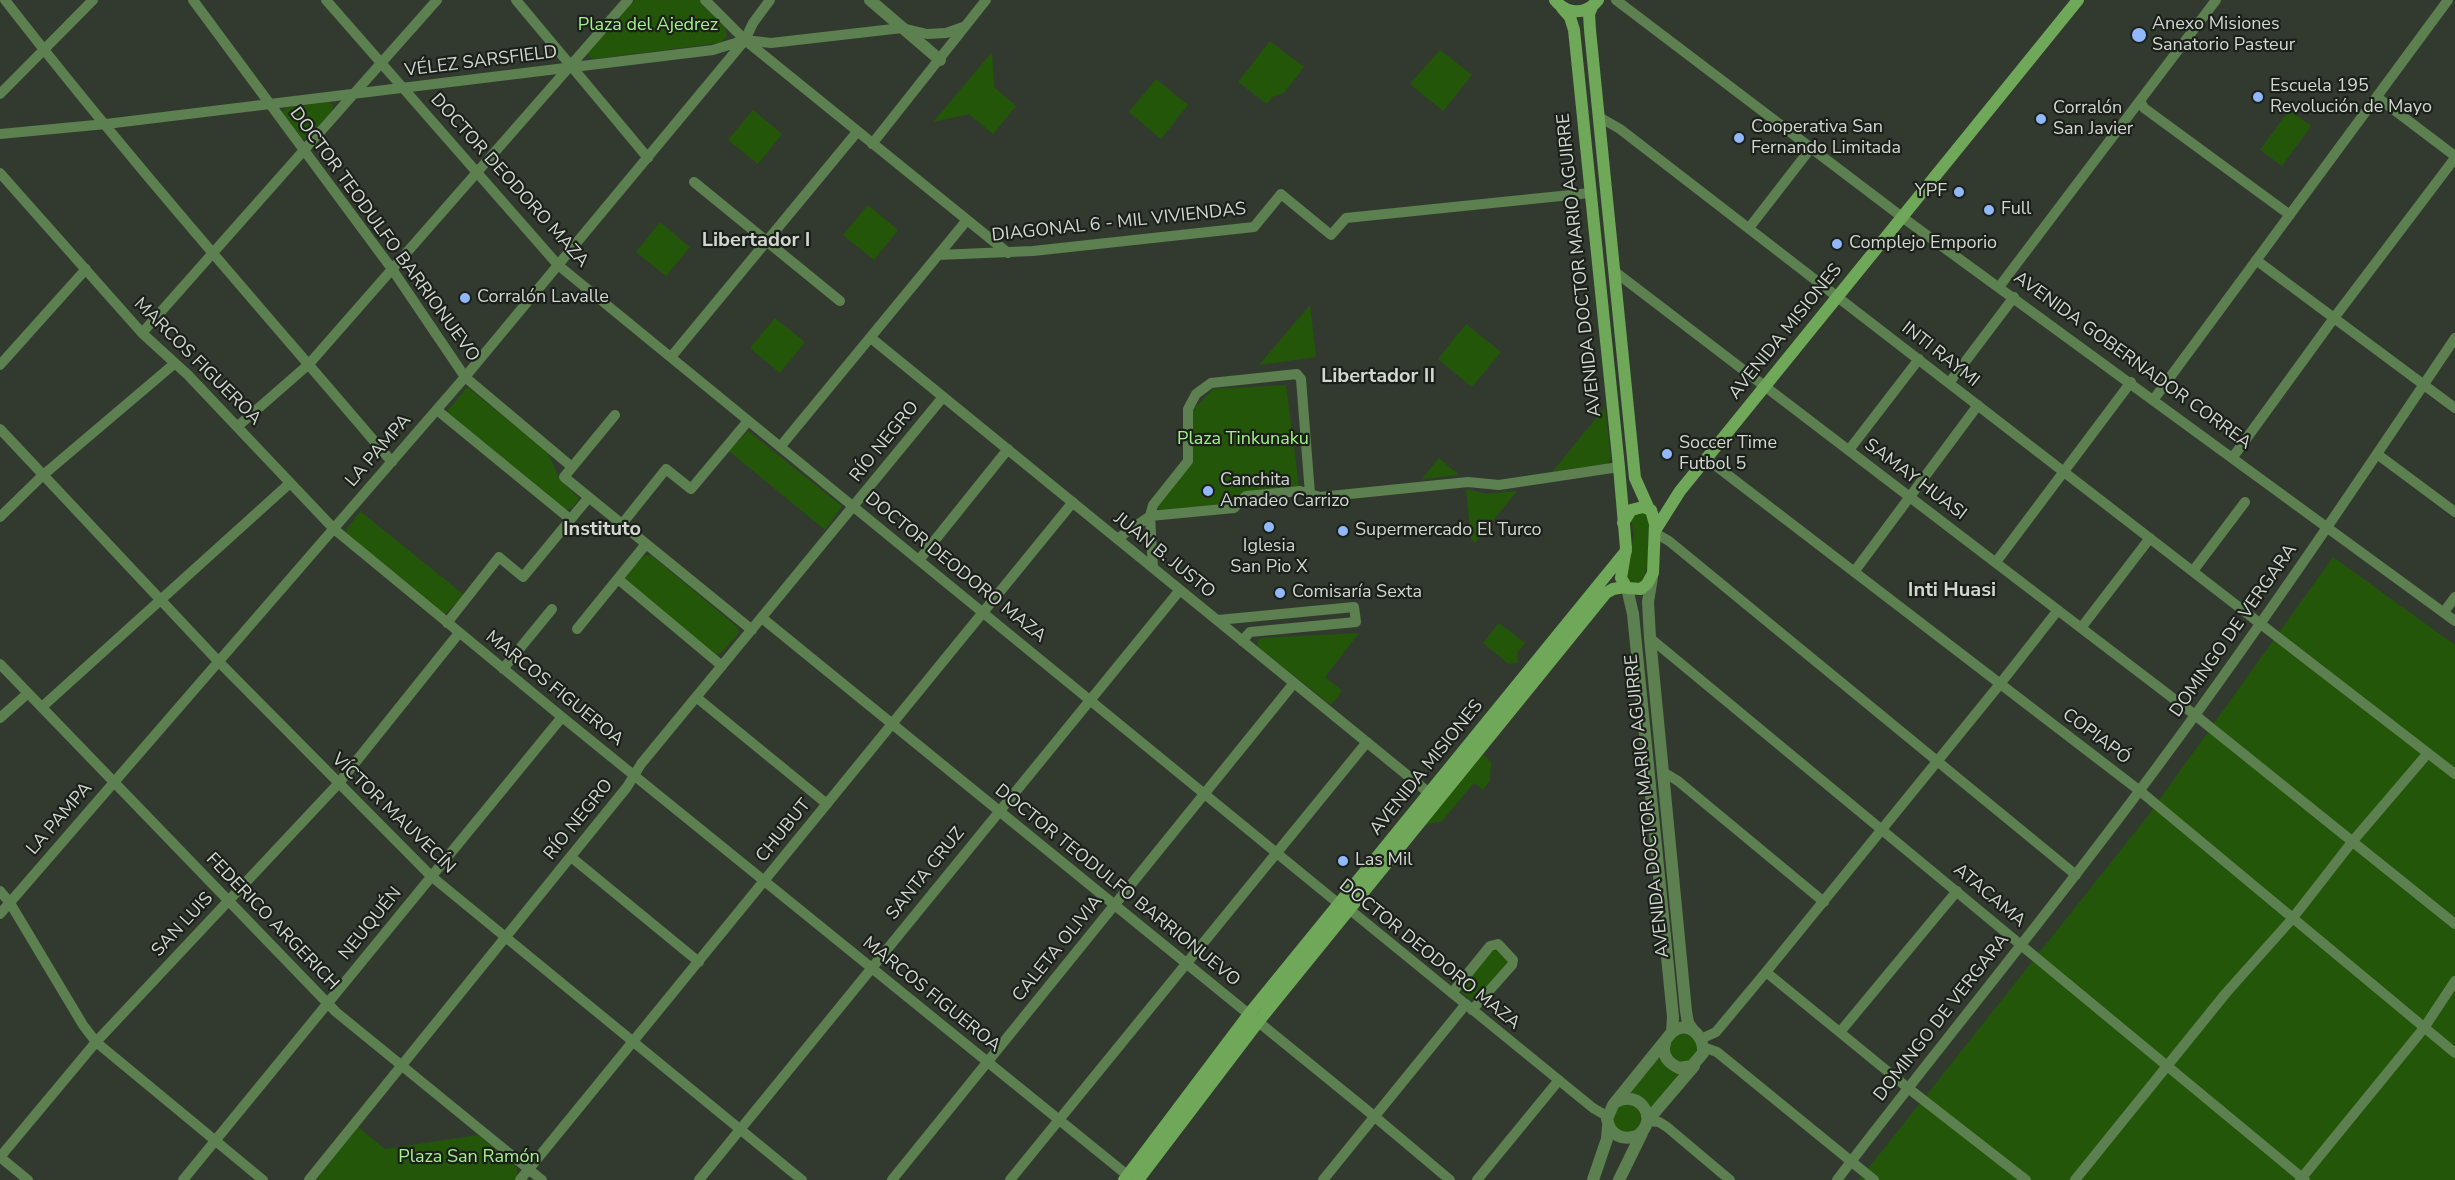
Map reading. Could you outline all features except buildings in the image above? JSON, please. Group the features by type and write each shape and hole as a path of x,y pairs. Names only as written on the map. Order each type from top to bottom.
{"main road":[{"name":"AVENIDA MISIONES","path":"1655,531 1680,491 2078,0"},
{"path":"1556,3 1577,12 1595,3"},
{"name":"AVENIDA DOCTOR MARIO AGUIRRE","path":"1556,3 1570,17 1574,30 1619,467 1626,551 1620,573 1626,587"},
{"name":"AVENIDA DOCTOR MARIO AGUIRRE","path":"1595,3 1589,18 1635,478 1655,519 1655,531"},
{"name":"AVENIDA MISIONES","path":"1623,523 1631,510 1659,505 1680,491"},
{"path":"1652,577 1655,531"},
{"name":"AVENIDA MISIONES","path":"1131,1179 1253,1018 1433,796 1626,551"},
{"name":"AVENIDA MISIONES","path":"1433,796 1602,597 1613,589 1626,587 1641,589 1652,577"}],"street":[{"path":"5,0 43,50 212,252 392,462"},
{"path":"0,94 93,0"},
{"name":"DOCTOR TEODULFO BARRIONUEVO","path":"193,0 392,269 465,377 572,467"},
{"name":"DOCTOR DEODORO MAZA","path":"326,0 558,266 1608,1121"},
{"path":"142,333 437,0"},
{"path":"516,0 648,158"},
{"path":"238,426 309,364 628,0"},
{"path":"705,0 745,40 1008,253"},
{"name":"LA PAMPA","path":"0,914 465,377 745,40 753,23 770,0"},
{"path":"870,0 940,60"},
{"path":"872,144 986,0"},
{"name":"AVENIDA GOBERNADOR CORREA","path":"1616,0 1902,217 2131,382 2455,621"},
{"path":"1999,287 2216,0"},
{"path":"2154,399 2448,0"},
{"name":"VÉLEZ SARSFIELD","path":"0,134 106,124 713,50 745,40 771,43 903,28 927,34 946,33 963,27"},
{"path":"2233,457 2455,157 2377,98"},
{"path":"2139,101 2144,108 2290,215"},
{"name":"INTI RAYMI","path":"1599,117 1620,129 1749,228 2455,774"},
{"path":"671,357 857,132"},
{"path":"1749,228 1811,148"},
{"name":"MARCOS FIGUEROA","path":"0,174 142,333 238,426 334,529 1131,1179"},
{"path":"694,182 840,301"},
{"name":"DIAGONAL 6 - MIL VIVIENDAS","path":"938,255 1008,253 1254,227 1281,194 1331,235 1346,218 1590,193"},
{"path":"780,447 967,220"},
{"path":"2256,260 2455,408"},
{"path":"0,365 86,268"},
{"name":"SAMAY HUASI","path":"1614,271 2195,715 2455,924"},
{"path":"1949,383 2013,297"},
{"name":"JUAN B. JUSTO","path":"871,338 1433,796"},
{"name":"DOMINGO DE VERGARA","path":"1837,1180 2140,791 2327,527 2455,338"},
{"path":"1849,450 1919,359"},
{"path":"0,517 42,476 174,364"},
{"path":"1153,568 1150,516 1153,504 1188,461 1188,409 1196,394 1211,383 1297,374 1300,380 1310,494"},
{"path":"1995,562 2131,382"},
{"name":"RÍO NEGRO","path":"309,1180 627,787 696,697 943,397"},
{"path":"1854,572 1978,405"},
{"path":"436,410 570,519"},
{"path":"615,415 564,477 752,630"},
{"path":"621,524 666,469 691,489 748,421"},
{"name":"VÍCTOR MAUVECÍN","path":"0,429 218,661 431,876 802,1180"},
{"path":"919,560 1008,449"},
{"path":"2377,454 2455,512"},
{"name":"COPIAPÓ","path":"1707,459 2140,791 2455,1053"},
{"path":"1117,539 1150,516 1234,508 1246,496 1300,491 1320,497 1468,482 1499,485 1619,467"},
{"path":"42,707 290,483"},
{"path":"447,623 499,557 523,577 589,497"},
{"name":"CHUBUT","path":"520,1180 1073,502"},
{"path":"2193,571 2245,502"},
{"path":"1655,531 2076,875"},
{"path":"2081,628 2150,538"},
{"path":"577,629 646,544"},
{"name":"AVENIDA DOCTOR MARIO AGUIRRE","path":"1652,577 1648,602 1650,638 1687,1018 1699,1039"},
{"path":"618,579 722,666"},
{"name":"AVENIDA DOCTOR MARIO AGUIRRE","path":"1626,587 1634,625 1673,1017 1672,1032"},
{"name":"SANTA CRUZ","path":"699,1180 1180,590"},
{"path":"2444,612 2455,597"},
{"path":"1218,621 1354,607 1356,621 1250,632 1242,641"},
{"path":"503,669 552,609"},
{"path":"1699,1039 1716,1032 1883,830 2058,610"},
{"name":"DOCTOR TEODULFO BARRIONUEVO","path":"762,618 1450,1180"},
{"name":"SAN LUIS","path":"0,1157 96,1042 338,784 459,633"},
{"name":"ATACAMA","path":"1650,638 2302,1179"},
{"name":"FEDERICO ARGERICH","path":"0,664 227,902 328,1004 542,1180"},
{"name":"CALETA OLIVIA","path":"892,1180 1294,683"},
{"path":"0,718 27,693"},
{"path":"696,697 827,804"},
{"name":"NEUQUÉN","path":"183,1180 562,717"},
{"path":"1010,1180 1367,742"},
{"path":"2075,1180 2226,993 2292,919 2352,842 2428,753"},
{"path":"1663,772 1678,781 1824,902"},
{"path":"570,857 699,962"},
{"path":"0,891 10,903 83,1025 96,1042 263,1180"},
{"path":"1840,1032 1957,891"},
{"path":"1323,1180 1374,1116 1469,1007 1512,965 1511,956 1497,944 1490,946 1452,993"},
{"path":"1766,972 1908,1088 2026,1180"},
{"path":"2302,1179 2424,1028 2455,981"},
{"path":"1593,1180 1607,1139 1608,1121 1616,1102 1672,1032 1682,1028 1716,1051 1874,1180"},
{"path":"1608,1121 1614,1134 1623,1138 1633,1138 1696,1064 1701,1056 1699,1039"},
{"path":"1665,1043 1665,1055 1673,1065 1686,1068 1696,1064"},
{"path":"1477,1180 1558,1080"},
{"path":"1616,1102 1627,1098 1636,1101 1645,1110 1647,1124 1619,1180"},
{"path":"1647,1124 1659,1122 1667,1127 1730,1180"},
{"path":"0,1157 28,1180"}],"green space":[{"name":"Plaza del Ajedrez","path":"635,0 699,0 725,28 727,36 720,43 593,59 588,56 590,50"},
{"path":"1270,41 1304,67 1284,93 1272,97 1267,104 1238,82"},
{"path":"1440,50 1472,75 1443,111 1410,84"},
{"path":"992,52 994,87 1016,106 993,134 969,114 933,122"},
{"path":"1156,79 1188,105 1161,139 1129,112"},
{"path":"329,102 333,105 332,111 309,137 304,139 298,137 282,113 285,108"},
{"path":"753,110 782,134 758,164 728,140"},
{"path":"2289,110 2311,126 2282,166 2260,150"},
{"path":"868,205 898,230 874,260 843,235"},
{"path":"660,222 690,247 666,276 636,252"},
{"path":"1310,305 1316,357 1259,365"},
{"path":"775,318 805,342 780,373 750,348"},
{"path":"1466,324 1501,352 1472,387 1438,359"},
{"name":"Plaza Tinkunaku","path":"1286,385 1299,487 1245,492 1231,503 1159,511 1158,506 1193,461 1193,410 1213,389"},
{"path":"467,387 547,451 560,480 579,498 572,508 565,510 448,413"},
{"path":"1605,407 1611,459 1607,464 1553,471"},
{"path":"748,431 842,506 825,530 729,451"},
{"path":"1439,458 1459,475 1422,479"},
{"path":"1466,489 1486,494 1517,491 1475,543 1471,539"},
{"path":"360,511 464,595 446,613 442,613 349,536 346,530"},
{"path":"1645,512 1652,523 1647,569 1640,582 1631,583 1626,579 1634,535 1631,519 1635,514"},
{"path":"646,555 652,556 736,626 739,630 738,634 721,653 714,655 627,582 626,577"},
{"path":"2333,557 2455,645 2455,1180 1859,1180 2147,817"},
{"path":"1499,623 1525,643 1517,653 1518,663 1509,664 1483,643"},
{"path":"1359,633 1325,677 1342,691 1331,705 1258,647 1257,642 1260,638"},
{"path":"1481,753 1491,762 1490,780 1483,790 1474,783 1442,821 1421,826"},
{"path":"1497,950 1507,959 1508,964 1477,999 1471,1000 1462,993 1462,986 1492,951"},
{"path":"1683,1034 1693,1038 1697,1048 1693,1058 1683,1062 1673,1058 1669,1048 1673,1038"},
{"path":"1658,1057 1668,1069 1682,1074 1650,1112 1626,1095"},
{"path":"1627,1104 1637,1108 1641,1118 1637,1128 1627,1132 1617,1128 1613,1118 1617,1108"},
{"name":"Plaza San Ramón","path":"358,1127 385,1149 478,1135 516,1166 518,1175 514,1180 316,1180"}],"place":[{"name":"Anexo Misiones Sanatorio Pasteur","path":"2139,35"},
{"name":"Escuela 195 Revolución de Mayo","path":"2258,97"},
{"name":"Corralón San Javier","path":"2041,119"},
{"name":"Cooperativa San Fernando Limitada","path":"1739,138"},
{"name":"YPF","path":"1959,192"},
{"name":"Full","path":"1989,210"},
{"name":"Complejo Emporio","path":"1837,244"},
{"name":"Corralón Lavalle","path":"465,298"},
{"name":"Soccer Time Futbol 5","path":"1667,454"},
{"name":"Canchita Amadeo Carrizo","path":"1208,491"},
{"name":"Iglesia San Pio X","path":"1269,527"},
{"name":"Supermercado El Turco","path":"1343,531"},
{"name":"Comisaría Sexta","path":"1280,593"},
{"name":"Las Mil","path":"1343,861"}],"district":[{"name":"Libertador I","path":"756,241"},
{"name":"Libertador II","path":"1378,377"},
{"name":"Instituto","path":"602,530"},
{"name":"Inti Huasi","path":"1952,591"}]}
